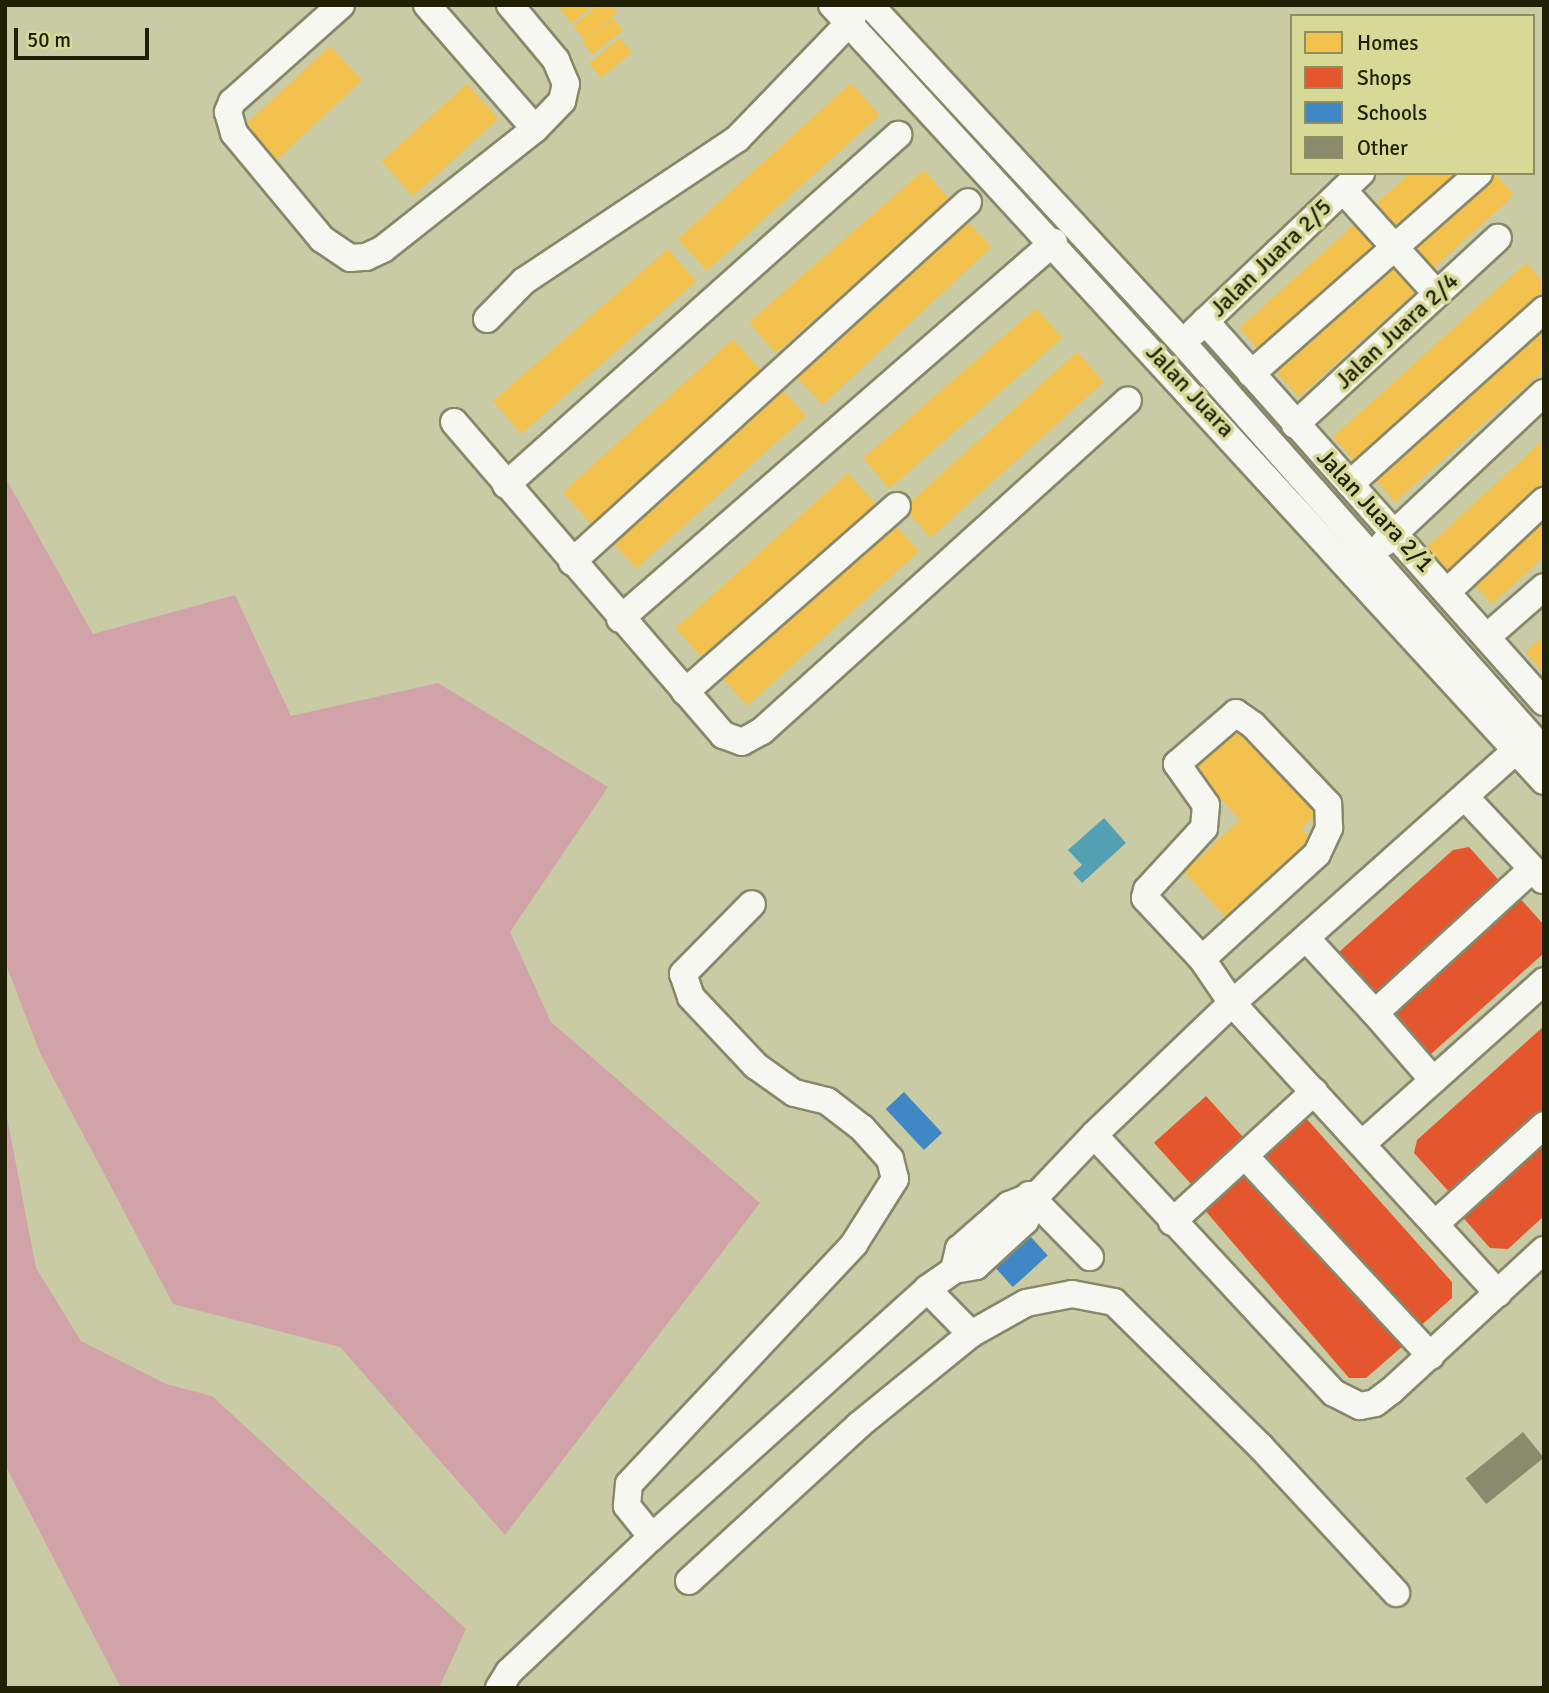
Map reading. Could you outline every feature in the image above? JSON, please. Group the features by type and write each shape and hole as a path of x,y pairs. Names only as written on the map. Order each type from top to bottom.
{"street":[{"path":"341,5 232,102 228,112 234,133 336,252 350,258 366,257 383,249 535,130 562,101 566,84 549,50 510,5"},
{"path":"427,5 535,130"},
{"name":"Jalan Juara","path":"870,5 1181,341 1363,562"},
{"path":"487,319 524,281 737,139 847,11"},
{"name":"Jalan Juara","path":"847,11 1054,243 1363,562 1531,746 1544,781"},
{"path":"506,485 898,135"},
{"path":"1251,374 1477,175"},
{"path":"1352,181 1396,247 1437,294"},
{"name":"Jalan Juara 2/5","path":"1181,341 1352,181"},
{"path":"572,562 968,202"},
{"name":"Jalan Juara 2/4","path":"1295,425 1498,238"},
{"path":"620,619 1054,243"},
{"path":"1350,485 1544,310"},
{"name":"Jalan Juara 2/1","path":"1205,321 1295,425 1541,695"},
{"path":"1363,562 1544,393"},
{"path":"454,422 620,619 723,735 742,742 762,731 1128,400"},
{"path":"1448,591 1544,501"},
{"path":"685,692 897,506"},
{"path":"1488,636 1544,587"},
{"path":"1202,959 1317,854 1329,828 1328,804 1253,724 1236,713 1177,764 1206,805 1204,828 1145,894 1202,959 1232,1003 1498,1293"},
{"path":"499,1688 509,1672 652,1537 927,1289 954,1270 959,1249 1035,1196 1094,1135 1232,1003 1465,797 1531,746"},
{"path":"1375,1013 1538,875 1465,797"},
{"path":"652,1537 627,1506 629,1484 854,1244 895,1179 890,1159 862,1128 827,1101 794,1093 756,1066 691,997 683,974 752,904"},
{"path":"1306,937 1433,1080"},
{"path":"1362,1144 1544,981"},
{"path":"1172,1222 1314,1092"},
{"path":"1435,1224 1544,1125"},
{"path":"1094,1135 1172,1222 1345,1402 1360,1406 1375,1403 1431,1356 1544,1251"},
{"path":"1245,1156 1431,1356"},
{"path":"1035,1196 1090,1257"},
{"path":"927,1289 971,1334"},
{"path":"689,1581 859,1425 971,1334 1004,1312 1047,1297 1096,1295 1114,1302 1261,1447 1396,1592"}],"shaded area":[{"path":"5,477 93,634 235,595 291,716 438,683 608,787 510,932 551,1022 760,1203 505,1535 340,1347 173,1304 40,1053 5,962"},
{"path":"5,1107 36,1268 81,1341 166,1384 212,1396 466,1629 439,1688 121,1688 5,1465"}],"water":[{"path":"1104,818 1126,843 1082,883 1073,873 1082,865 1068,850"}],"building: Homes":[{"path":"563,5 593,5 572,23 559,8"},
{"path":"598,5 610,5 617,13 585,40 573,26"},
{"path":"613,18 623,31 592,55 582,42"},
{"path":"620,38 632,53 601,78 589,63"},
{"path":"330,46 362,80 274,162 242,128"},
{"path":"851,83 880,115 707,271 678,239"},
{"path":"467,84 498,119 413,196 382,161"},
{"path":"924,170 951,201 776,353 749,322"},
{"path":"1408,175 1462,175 1393,237 1369,210"},
{"path":"1486,175 1496,175 1514,195 1425,276 1402,250"},
{"path":"964,218 991,247 822,405 795,376"},
{"path":"1356,223 1381,251 1265,356 1239,328"},
{"path":"668,249 696,281 521,434 493,401"},
{"path":"1388,263 1415,293 1299,397 1272,367"},
{"path":"1526,263 1544,283 1544,296 1357,464 1333,437"},
{"path":"1036,308 1062,338 889,488 863,458"},
{"path":"1535,326 1544,337 1544,370 1395,502 1369,472"},
{"path":"733,339 762,371 592,524 563,492"},
{"path":"1077,352 1104,382 931,538 904,508"},
{"path":"777,384 806,416 636,569 608,537"},
{"path":"1544,439 1544,487 1450,575 1426,548"},
{"path":"848,473 877,505 704,660 676,628"},
{"path":"1544,510 1544,557 1492,604 1468,578"},
{"path":"891,520 919,551 747,706 719,675"},
{"path":"1544,636 1544,673 1525,652"},
{"path":"1242,725 1320,811 1301,828 1315,844 1230,922 1184,872 1240,820 1194,770"}],"building: Shops":[{"path":"1469,847 1504,886 1380,997 1339,952 1453,850"},
{"path":"1518,896 1544,925 1544,953 1431,1054 1391,1008"},
{"path":"1544,1026 1544,1109 1450,1193 1414,1153 1417,1140"},
{"path":"1206,1096 1248,1143 1196,1190 1154,1143"},
{"path":"1305,1117 1452,1282 1452,1298 1417,1329 1262,1155"},
{"path":"1544,1133 1544,1216 1508,1249 1490,1248 1458,1212"},
{"path":"1250,1168 1404,1345 1366,1378 1349,1378 1203,1208"}],"building: Schools":[{"path":"904,1092 942,1133 924,1150 886,1109"},
{"path":"1031,1237 1048,1256 1013,1287 996,1268"}],"building: Other":[{"path":"1523,1432 1544,1458 1486,1504 1465,1479"}]}
